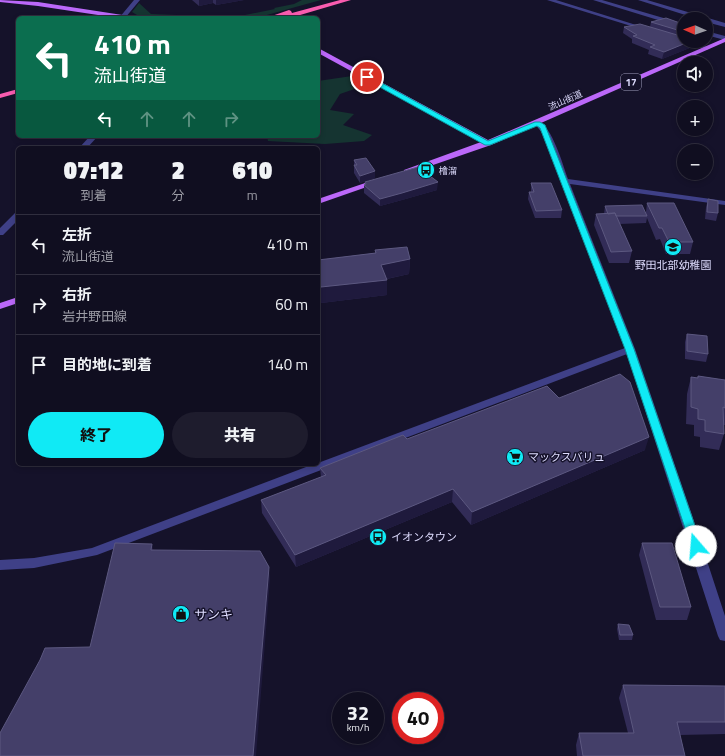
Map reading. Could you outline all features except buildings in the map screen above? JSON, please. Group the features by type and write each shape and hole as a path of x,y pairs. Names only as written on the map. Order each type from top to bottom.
{"highway":[{"path":"276,16 333,0"},
{"path":"289,16 348,0"},
{"path":"0,91 16,87"},
{"path":"0,96 16,92"}],"main road":[{"path":"0,0 38,4 110,16"},
{"name":"流山街道","path":"713,45 725,39"},
{"name":"流山街道","path":"396,175 488,143 538,123 707,48"},
{"path":"320,51 488,143"},
{"path":"320,201 382,180"},
{"path":"2,304 16,300"}],"street":[{"path":"124,16 137,0"},
{"path":"550,0 654,32"},
{"path":"596,0 677,24"},
{"path":"641,0 681,12"},
{"path":"713,21 725,25"},
{"path":"713,35 725,39"},
{"path":"538,123 545,130 566,181 630,349 725,636"},
{"path":"85,146 92,138"},
{"path":"566,181 725,203"},
{"path":"0,233 16,217"},
{"path":"0,565 34,563 93,552 630,349"}],"green space":[{"path":"302,0 321,0 263,16 240,16 275,9 274,8 294,4"},
{"path":"139,3 151,14 202,16 137,15 132,12"},
{"path":"352,76 369,84 340,94 330,110 354,114 343,125 372,135 364,141 325,144 268,141 267,138 320,138 320,81"}],"place":[{"name":"檜溜","path":"426,170"},
{"name":"野田北部幼稚園","path":"673,247"},
{"name":"マックスバリュ","path":"515,457"},
{"name":"イオンタウン","path":"378,537"},
{"name":"サンキ","path":"181,614"}],"route":[{"path":"367,77 488,143 538,123 543,126 566,181 630,349 696,546"}]}
